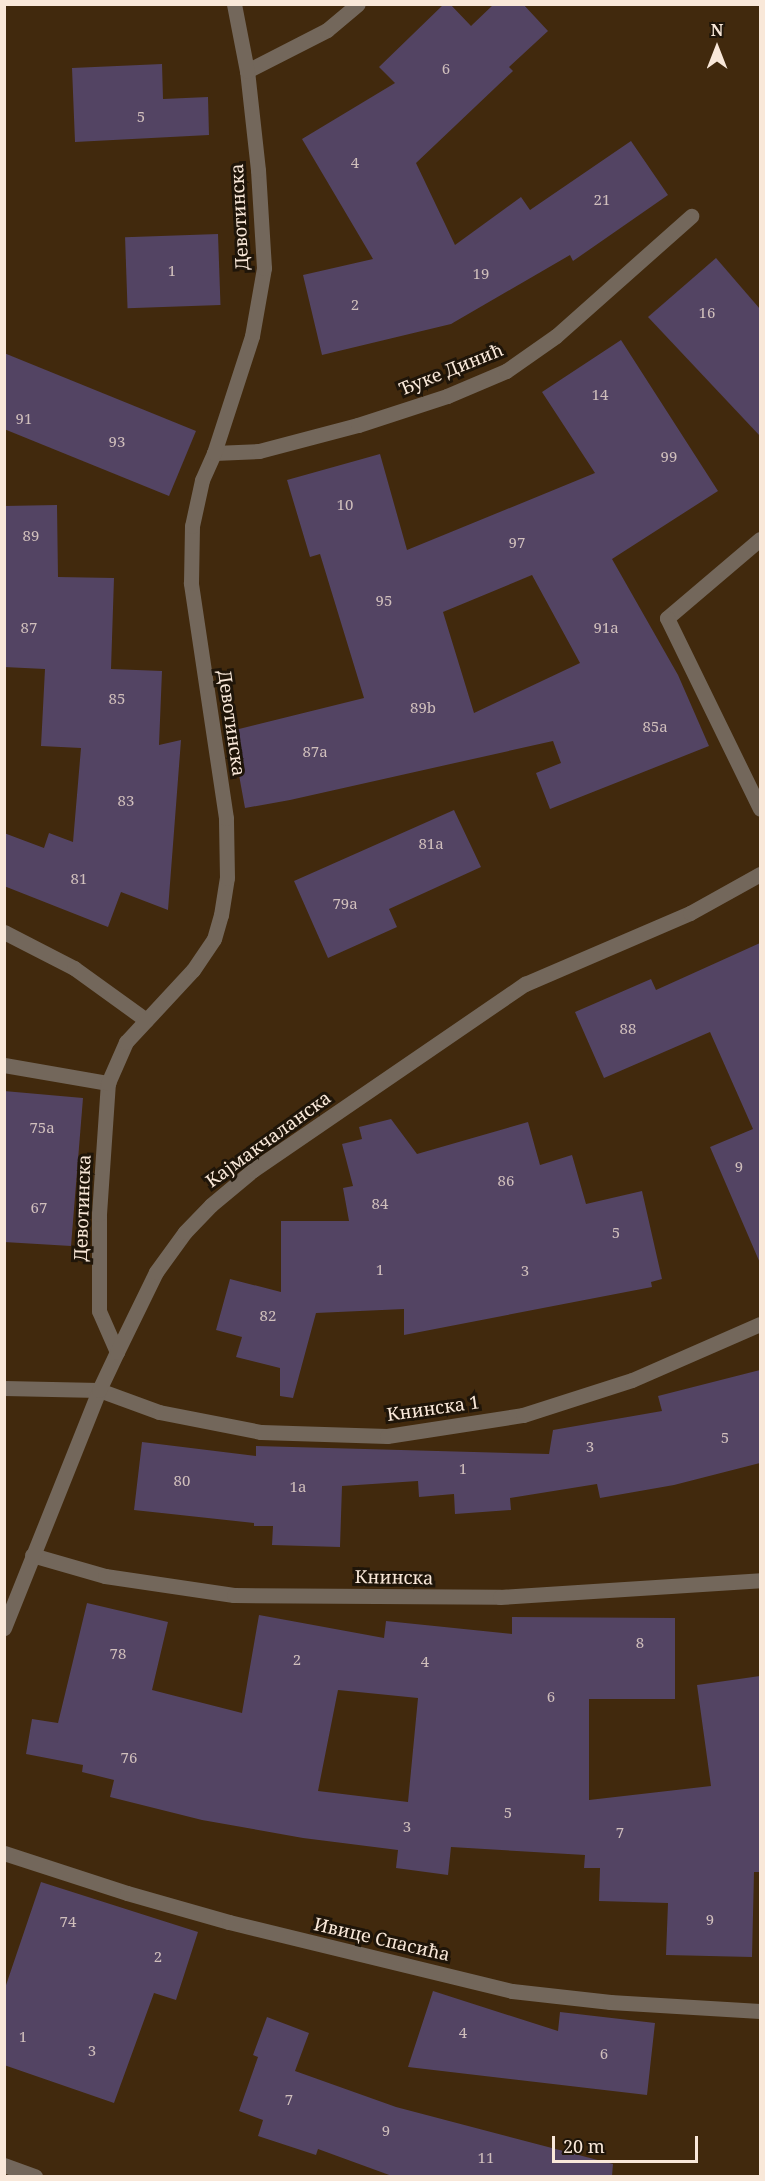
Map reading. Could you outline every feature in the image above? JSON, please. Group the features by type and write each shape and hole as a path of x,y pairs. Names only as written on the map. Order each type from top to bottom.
{"street":[{"name":"Девотинска","path":"117,1352 99,1311 99,1214 108,1083 126,1042 193,970 214,939 221,915 227,878 226,818 191,583 192,526 202,480 214,453 252,336 264,268 258,170 247,71 234,4"},
{"path":"247,71 327,30 358,4"},
{"name":"Ђуке Динић","path":"214,453 259,451 358,425 447,396 506,371 556,336 691,216"},
{"path":"760,539 668,618 760,809"},
{"name":"Кајмакчаланска","path":"4,1628 99,1390 156,1272 185,1232 211,1205 254,1170 525,984 690,913 760,874"},
{"path":"4,932 74,968 146,1020"},
{"path":"4,1065 108,1083"},
{"name":"Книнска 1","path":"4,1388 99,1390 159,1412 261,1432 387,1436 523,1415 632,1380 760,1324"},
{"name":"Книнска","path":"32,1555 105,1576 234,1595 500,1597 760,1580"},
{"name":"Ивице Спасића","path":"4,1853 127,1893 206,1915 512,1991 610,2002 760,2011"},
{"path":"4,2164 36,2176"}],"building":[{"path":"444,4 450,4 471,26 494,4 523,4 548,31 509,67 513,71 416,163 455,245 521,197 530,210 631,141 668,195 573,261 570,255 451,324 322,355 303,275 373,259 302,139 395,83 379,67"},
{"path":"162,64 163,99 208,97 209,135 75,142 72,68"},
{"path":"218,234 220,305 128,308 125,237"},
{"path":"716,258 760,309 760,436 648,317"},
{"path":"621,340 718,491 612,559 678,675 709,746 550,809 536,773 561,763 553,741 245,808 231,731 364,698 320,554 310,557 287,480 380,454 407,550 595,473 542,392","holes":["532,575 580,663 474,713 443,612"]},
{"path":"4,353 196,431 169,496 4,429"},
{"path":"57,505 58,577 114,578 111,669 162,671 159,745 181,740 168,910 121,892 108,927 4,886 4,833 44,848 49,833 73,842 81,748 41,746 45,669 4,667 4,506"},
{"path":"454,810 481,867 389,909 397,927 328,958 294,881"},
{"path":"760,943 760,1263 710,1147 753,1129 710,1032 604,1078 575,1012 651,979 656,990"},
{"path":"4,1091 83,1098 71,1246 4,1242"},
{"path":"391,1119 417,1154 528,1122 540,1165 572,1155 586,1204 642,1191 662,1279 651,1282 652,1287 404,1335 404,1309 316,1313 293,1398 280,1396 280,1368 236,1357 242,1337 216,1330 230,1279 281,1292 281,1221 349,1221 343,1188 353,1186 342,1144 362,1139 359,1127"},
{"path":"760,1370 760,1463 674,1485 600,1498 597,1484 510,1498 511,1510 455,1514 454,1494 419,1497 418,1481 342,1486 340,1547 272,1545 273,1526 254,1526 254,1523 134,1510 142,1442 256,1456 256,1446 549,1454 553,1430 662,1411 658,1396"},
{"path":"87,1603 168,1622 152,1690 242,1713 259,1615 384,1638 386,1621 512,1634 512,1617 675,1618 675,1699 589,1699 589,1800 711,1786 697,1685 760,1676 760,1872 754,1872 752,1957 666,1955 668,1903 599,1901 600,1868 584,1868 585,1855 451,1847 448,1875 396,1868 398,1850 303,1838 202,1820 110,1797 114,1780 82,1772 83,1765 26,1754 32,1719 58,1723","holes":["338,1690 418,1698 408,1802 318,1791"]},
{"path":"41,1882 198,1932 176,2000 154,1993 114,2103 4,2065 4,1991"},
{"path":"433,1991 558,2031 560,2012 655,2023 647,2095 408,2067"},
{"path":"267,2017 309,2033 295,2071 396,2107 613,2164 612,2176 392,2176 318,2149 316,2155 258,2136 263,2120 239,2111 258,2057 253,2055"}]}
